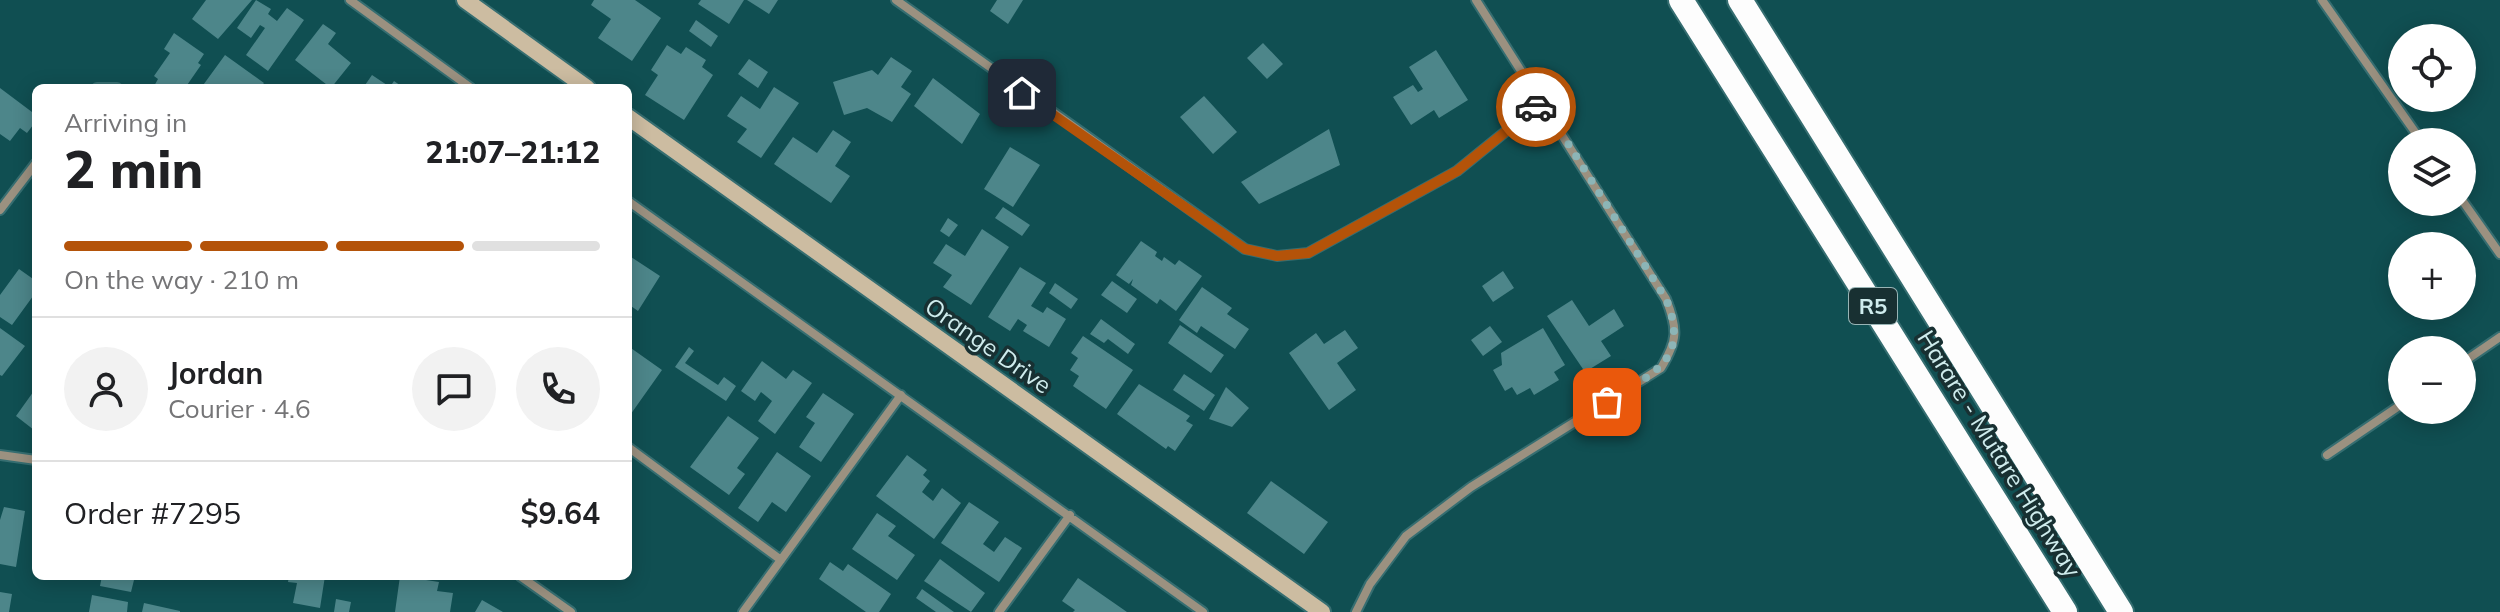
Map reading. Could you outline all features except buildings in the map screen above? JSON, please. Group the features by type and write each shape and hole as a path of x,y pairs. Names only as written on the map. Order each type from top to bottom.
{"highway":[{"name":"Harare - Mutare Highway","path":"1681,0 2065,612"},
{"name":"Harare - Mutare Highway","path":"1740,0 2121,612"}],"street":[{"path":"350,0 466,84"},
{"path":"465,0 581,84"},
{"path":"896,0 1245,249 1277,256 1308,253 1457,171 1542,102"},
{"path":"1356,612 1370,584 1406,536 1471,487 1661,368 1672,349 1676,324 1666,299 1476,0"},
{"path":"2322,0 2412,128"},
{"name":"Orange Drive","path":"632,120 1322,612"},
{"path":"0,210 32,168"},
{"path":"632,204 1203,612"},
{"path":"2473,216 2500,254"},
{"path":"2476,353 2500,337"},
{"path":"743,612 901,395"},
{"path":"2327,455 2388,414"},
{"path":"632,450 781,560"},
{"path":"0,455 32,459"},
{"path":"999,612 1070,515"},
{"path":"526,580 571,612"}],"way so far":[{"path":"1536,107 1542,102 1666,299 1676,324 1672,349 1661,368 1607,402"}],"route":[{"path":"1022,93 1245,249 1277,256 1308,253 1457,171 1536,107"}]}
